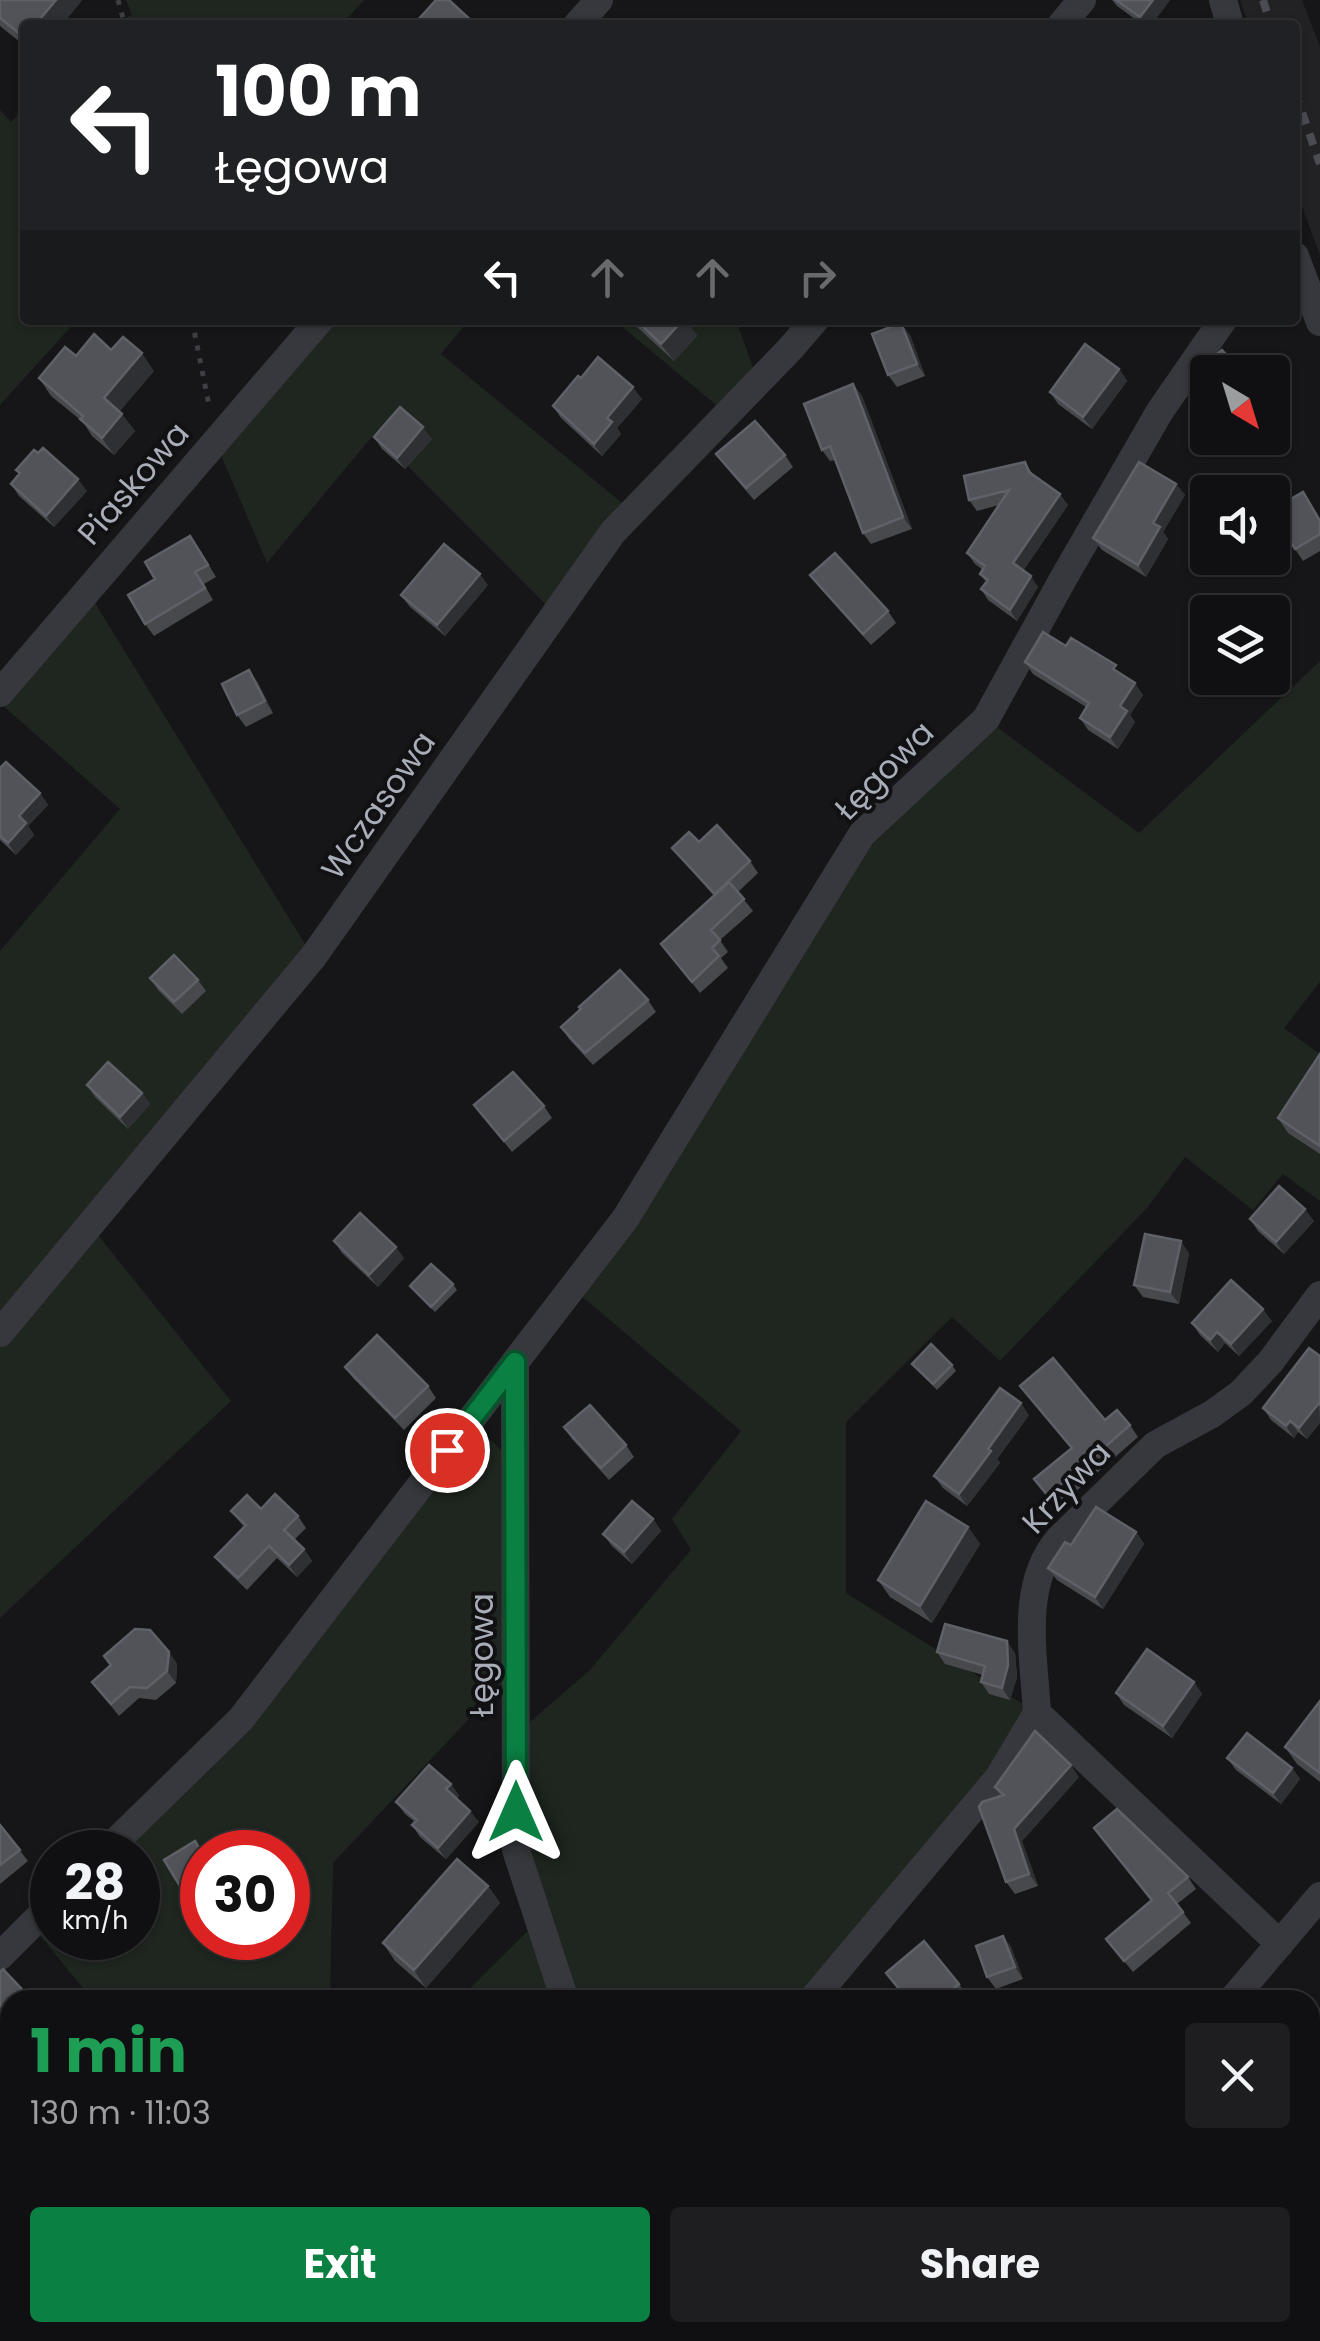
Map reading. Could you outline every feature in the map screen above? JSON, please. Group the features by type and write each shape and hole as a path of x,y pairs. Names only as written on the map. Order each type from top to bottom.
{"street":[{"path":"581,20 599,0"},
{"path":"1065,20 1082,0"},
{"path":"1300,269 1320,322"},
{"name":"Piaskowa","path":"0,693 316,325"},
{"name":"Wczasowa","path":"0,1334 313,957 612,532 811,325"},
{"name":"Łęgowa","path":"127,1830 241,1719 625,1219 862,834 986,720 1160,412 1219,325"},
{"name":"Krzywa","path":"1037,1713 1032,1610 1046,1554 1155,1445 1241,1393 1271,1361 1320,1295"},
{"name":"Łęgowa","path":"515,1362 516,1850 562,1990"},
{"path":"820,1990 999,1777 1037,1713 1280,1944"},
{"path":"1241,1990 1320,1896"},
{"path":"0,1956 30,1926"}],"path":[{"path":"193,325 216,441"}],"shaded area":[{"path":"126,0 364,0 346,20 121,20 132,15"},
{"path":"1240,0 1302,0 1320,47 1320,256 1300,200 1300,20 1246,20"},
{"path":"0,110 11,122 20,113 20,325 72,325 0,405"},
{"path":"316,325 465,325 441,354 633,512 555,614 375,433 267,563 215,441"},
{"path":"620,325 738,325 758,382 727,414"},
{"path":"87,590 313,957 90,1225 231,1401 0,1618 0,951 120,809 0,703"},
{"path":"1320,661 1320,982 1284,1028 1320,1054 1320,1201 1283,1174 1253,1210 1185,1157 1147,1208 1000,1361 952,1317 846,1422 846,1593 1037,1713 820,1990 468,1990 539,1920 516,1850 516,1734 589,1671 691,1550 672,1519 741,1431 572,1288 862,834 986,719 1139,833 1284,695 1290,695 1290,690"},
{"path":"470,1420 516,1464 516,1669 333,1863 330,1990 85,1990 60,1960 160,1960 160,1830 135,1830"}],"building":[{"path":"0,0 56,0 39,20 20,20 20,34 0,18"},
{"path":"436,0 449,0 471,20 418,20"},
{"path":"1116,0 1153,0 1140,17"},
{"path":"641,325 678,325 661,344"},
{"path":"902,325 917,364 888,375 872,334"},
{"path":"94,334 111,350 123,337 142,353 104,398 122,414 102,438 39,378 65,347 76,356"},
{"path":"1085,344 1119,369 1083,417 1050,392"},
{"path":"598,357 633,387 607,418 612,422 594,444 553,406"},
{"path":"853,384 903,517 863,533 830,446 822,450 804,404"},
{"path":"400,407 423,427 397,458 374,437"},
{"path":"755,421 785,455 746,488 716,454"},
{"path":"43,448 78,479 46,516 11,484 20,473 16,470 34,450 38,453"},
{"path":"1025,462 1029,472 1060,494 1013,563 1031,576 1010,610 981,589 988,580 980,574 985,566 967,553 1009,490 969,500 964,476"},
{"path":"1139,462 1176,484 1153,523 1160,527 1138,565 1093,538"},
{"path":"1303,492 1320,521 1320,534 1295,549 1290,541 1290,500"},
{"path":"190,536 208,565 195,572 205,588 145,624 128,595 155,579 145,562"},
{"path":"444,544 480,574 437,625 401,595"},
{"path":"835,553 888,611 863,634 810,575"},
{"path":"1043,632 1066,646 1071,638 1116,665 1113,669 1135,683 1120,706 1127,711 1110,737 1080,718 1089,703 1025,662"},
{"path":"249,670 265,701 237,715 222,684"},
{"path":"6,762 40,793 19,816 26,823 8,843 0,836 0,768"},
{"path":"717,825 750,861 715,894 672,848 689,832 699,842"},
{"path":"729,882 744,899 711,930 720,940 712,948 719,956 692,982 661,944"},
{"path":"174,955 198,980 174,1002 150,978"},
{"path":"620,970 648,1000 585,1053 561,1027"},
{"path":"1320,1054 1320,1146 1278,1118"},
{"path":"108,1062 142,1093 120,1117 87,1085"},
{"path":"513,1072 544,1106 504,1141 474,1105"},
{"path":"1279,1186 1305,1209 1276,1242 1250,1219"},
{"path":"360,1213 396,1247 369,1275 334,1241"},
{"path":"1145,1234 1181,1241 1170,1292 1134,1285"},
{"path":"431,1264 453,1284 431,1307 410,1286"},
{"path":"1231,1280 1263,1309 1231,1344 1217,1332 1210,1340 1192,1323"},
{"path":"377,1335 428,1386 395,1418 345,1367"},
{"path":"931,1344 952,1365 933,1384 912,1364"},
{"path":"1309,1348 1320,1356 1320,1404 1299,1428 1290,1421 1286,1426 1263,1408"},
{"path":"1053,1358 1105,1420 1117,1410 1130,1425 1048,1496 1034,1479 1072,1448 1020,1386"},
{"path":"1000,1388 1021,1403 959,1494 934,1476"},
{"path":"590,1405 626,1445 601,1468 564,1427"},
{"path":"275,1494 298,1516 284,1530 304,1549 289,1565 269,1546 238,1578 215,1557 246,1525 231,1511 247,1495 261,1509"},
{"path":"632,1501 653,1519 624,1552 603,1534"},
{"path":"926,1501 968,1527 920,1606 878,1580"},
{"path":"1096,1507 1136,1532 1095,1597 1048,1568 1065,1542 1071,1545"},
{"path":"945,1624 1007,1641 1008,1665 1002,1688 981,1682 985,1666 937,1652"},
{"path":"135,1629 150,1630 169,1652 167,1671 147,1688 130,1687 111,1704 92,1682 111,1665 104,1656"},
{"path":"1147,1649 1194,1682 1163,1726 1116,1693"},
{"path":"1320,1701 1320,1773 1285,1747"},
{"path":"1035,1731 1071,1765 1014,1829 1029,1874 1006,1882 979,1807 982,1802 1004,1795 995,1787"},
{"path":"1247,1733 1292,1768 1273,1793 1227,1758"},
{"path":"429,1765 451,1784 446,1789 470,1811 438,1848 412,1825 417,1820 396,1802"},
{"path":"1117,1809 1188,1877 1168,1893 1183,1912 1124,1961 1106,1939 1152,1900 1094,1828"},
{"path":"0,1825 20,1850 0,1865"},
{"path":"180,1850 180,1886 164,1860"},
{"path":"457,1859 488,1886 414,1970 383,1943"},
{"path":"1003,1936 1015,1967 987,1977 976,1946"},
{"path":"924,1941 959,1984 952,1990 900,1990 886,1973"},
{"path":"3,1969 23,1990 0,1990"}],"railway":[{"path":"1263,0 1269,20"},
{"path":"1300,106 1320,164"}],"route":[{"path":"447,1450 515,1362 516,1812"}]}
